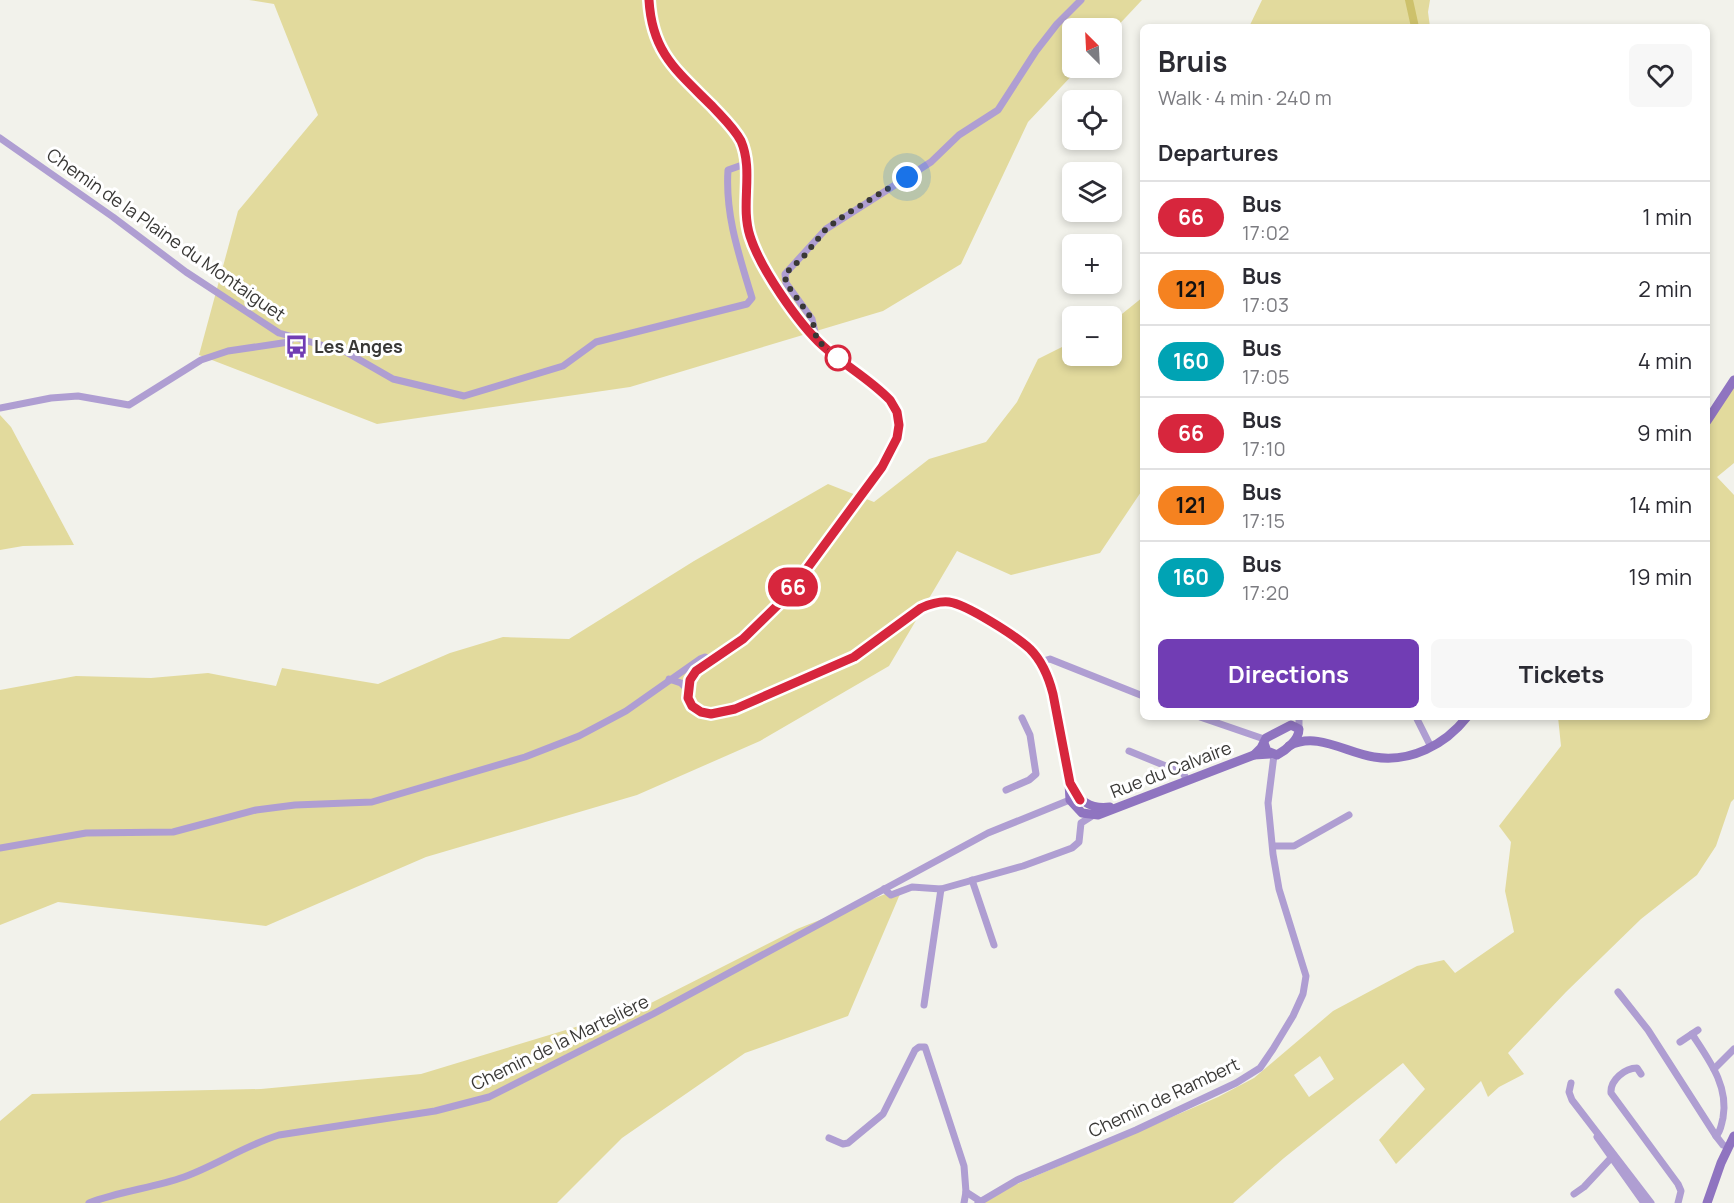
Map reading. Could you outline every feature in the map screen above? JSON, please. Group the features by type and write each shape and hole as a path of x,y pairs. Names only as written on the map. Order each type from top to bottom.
{"street":[{"path":"649,0 652,27 657,44 679,74 732,128 741,142 746,164 744,207 750,239 775,284 801,323 817,340 890,400 898,418 897,438 882,467 786,597 743,639 696,671 687,689 692,706 701,712 711,714 735,709 854,657 921,608 947,601 960,604 1030,649 1040,662 1050,682 1075,800 1100,808 1120,805"},
{"path":"817,340 812,319 786,283 785,274 790,267 804,256 826,229 931,162 959,135 983,122 998,110 1036,51 1057,24 1081,0"},
{"name":"Chemin de la Plaine du Montaiguet","path":"0,138 113,217 186,272 279,333 346,352 393,379 464,396 563,366 596,342 747,304 752,298 732,234 726,194 728,170 746,164"},
{"path":"0,408 51,398 78,396 129,405 201,360 228,351 290,342 293,337"},
{"path":"1710,416 1734,380"},
{"path":"0,848 86,833 173,832 210,824 229,816 295,805 372,802 525,757 558,745 613,719 700,658 705,657 711,660"},
{"path":"1040,662 1050,659 1140,695"},
{"path":"669,680 681,683 687,689"},
{"path":"1006,790 1033,778 1036,774 1030,735 1022,718"},
{"path":"1208,720 1264,741 1272,755 1289,746 1309,741 1325,743 1375,758 1411,755 1431,747 1451,734 1464,720"},
{"path":"1264,741 1295,720"},
{"path":"1289,746 1299,730 1298,720"},
{"path":"1418,720 1431,747"},
{"path":"1289,726 1294,725 1309,741"},
{"name":"Rue du Calvaire","path":"1254,755 1264,741"},
{"path":"1129,751 1183,773 1187,780"},
{"name":"Rue du Calvaire","path":"1075,800 1082,813 1092,816 1254,755 1272,755"},
{"name":"Chemin de Rambert","path":"979,1202 1017,1180 1136,1130 1236,1083 1260,1068 1293,1016 1303,994 1306,976 1279,889 1268,803 1272,755"},
{"name":"Chemin de la Martelière","path":"89,1203 111,1194 186,1176 260,1141 435,1111 489,1097 653,1014 988,833 1075,800"},
{"path":"1273,846 1294,846 1349,815"},
{"path":"885,890 891,895 912,887 941,889 1023,866 1072,848 1079,842 1081,823 1092,816"},
{"path":"972,880 994,945"},
{"path":"924,1005 941,889"},
{"path":"1618,992 1648,1030 1716,1136 1723,1145 1728,1147"},
{"path":"1680,1042 1695,1032 1724,1095 1725,1106 1720,1130 1716,1136"},
{"path":"829,1138 843,1144 848,1143 883,1114 915,1050 925,1047 964,1166 966,1192 964,1203"},
{"path":"1714,1069 1734,1049"},
{"path":"1641,1074 1637,1068 1633,1067 1615,1080 1611,1086 1611,1093 1678,1184 1682,1191 1678,1203"},
{"path":"1571,1083 1569,1092 1572,1100 1651,1203"},
{"path":"1593,1129 1644,1203"},
{"path":"1707,1203 1734,1136"},
{"path":"1574,1194 1584,1187 1611,1158"},
{"path":"966,1192 979,1202"}],"shaded area":[{"path":"249,0 1142,0 1122,21 1122,18 1062,18 1062,78 1070,78 1028,122 961,264 883,311 630,387 377,424 199,355 238,211 318,115 274,4"},
{"path":"1262,0 1430,0 1430,24 1250,24"},
{"path":"1140,299 1140,493 1100,553 1011,575 957,551 889,666 760,741 637,795 426,857 266,926 58,902 0,925 0,690 76,676 151,678 208,673 276,686 282,668 378,684 450,653 503,637 569,639 694,561 828,484 874,502 929,459 986,442 1017,402 1038,359 1062,347 1062,366 1122,366 1122,314"},
{"path":"1734,385 1734,463 1717,477 1734,495 1734,799 1716,846 1697,875 1641,919 1566,992 1508,1053 1524,1074 1499,1087 1488,1097 1481,1081 1396,1164 1379,1140 1425,1089 1403,1063 1284,1158 1233,1203 980,1203 1003,1190 1218,1097 1254,1078 1333,1011 1417,966 1444,960 1455,973 1514,932 1505,891 1511,842 1499,826 1561,746 1558,720 1710,720 1710,421","holes":["1320,1056 1334,1079 1309,1097 1294,1075"]},
{"path":"0,415 11,427 74,545 23,546 0,550"},
{"path":"903,887 848,1016 745,1053 622,1138 557,1203 0,1203 0,1121 32,1094 261,1089 421,1074 645,1006 797,929"}],"waterway":[{"path":"1409,0 1414,24"}],"bus line":[{"name":"66","path":"649,0 649,11 657,44 679,74 721,115 741,142 746,164 744,207 746,223 750,239 775,284 801,323 812,335 824,347 880,389 890,400 897,412 899,425 897,438 882,467 786,597 743,639 696,671 687,689 692,706 701,712 711,714 735,709 854,657 921,608 947,601 960,604 1019,641 1030,649 1040,662 1053,694 1070,783 1080,800"}],"place":[{"name":"Les Anges","path":"296,347"}],"route":[{"path":"838,358 817,340 812,319 786,283 785,274 804,256 826,229 907,177"}]}
